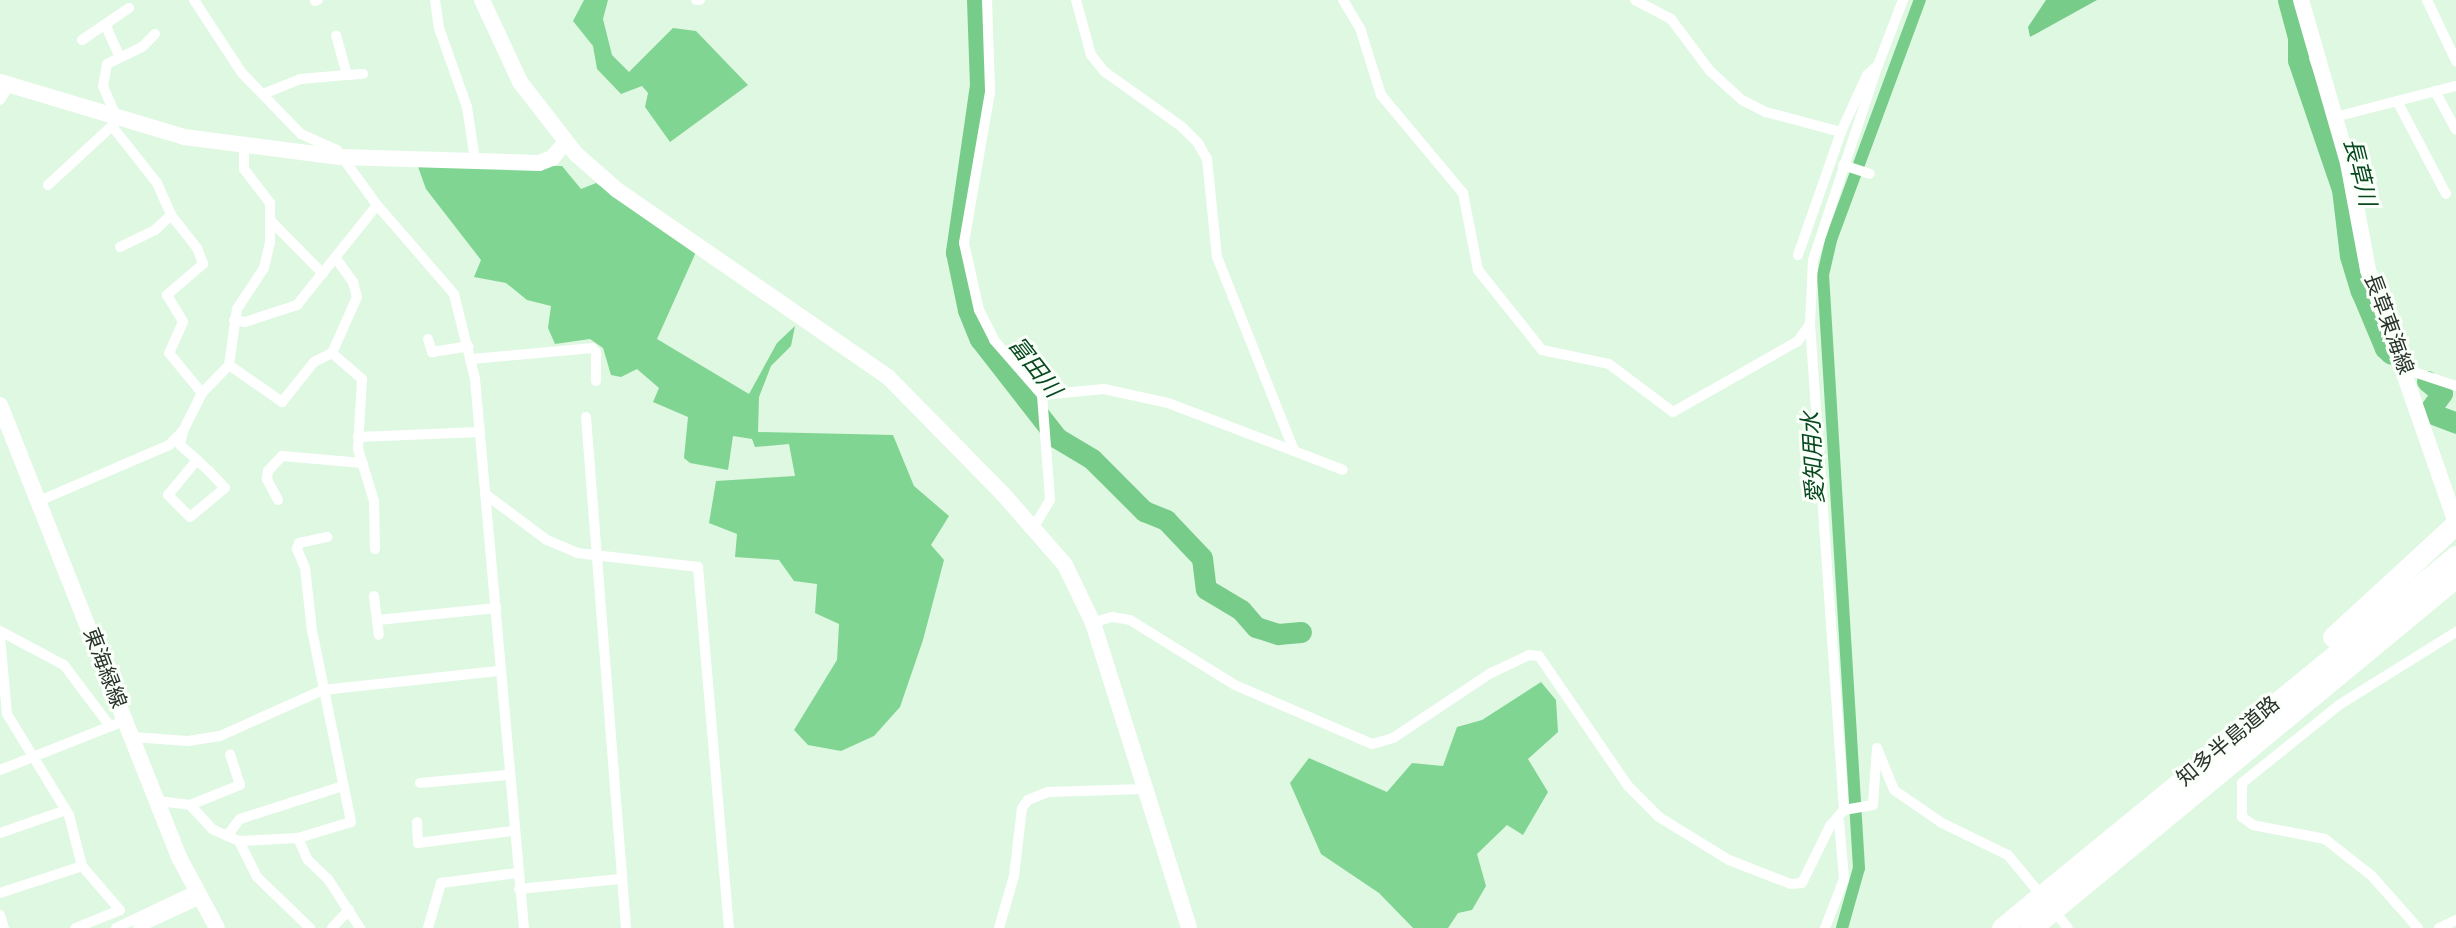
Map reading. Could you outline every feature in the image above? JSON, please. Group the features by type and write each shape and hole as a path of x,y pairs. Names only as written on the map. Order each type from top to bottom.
{"highway":[{"path":"2251,722 2286,681 2456,523"},
{"name":"知多半島道路","path":"2002,928 2251,722 2454,573"},
{"name":"知多半島道路","path":"2031,928 2454,573"}],"street":[{"path":"194,0 242,73 301,134 337,150 340,157 356,171 377,205 447,282 472,359 496,608 498,671 519,889 520,928"},
{"path":"435,0 439,28 467,107 475,159"},
{"path":"482,0 520,82 566,142 617,190 888,377 1034,527 1065,565 1093,623 1189,928"},
{"path":"987,0 990,92 964,243 979,310 994,340 1042,395 1050,500 1034,527"},
{"path":"1076,0 1091,55 1105,72 1182,127 1198,142 1207,159 1217,257 1293,448"},
{"path":"1343,0 1360,28 1381,95 1463,193 1478,271 1542,350 1609,364 1673,412 1798,341 1810,324"},
{"path":"1635,0 1671,19 1710,71 1742,100 1766,112 1841,132"},
{"path":"1825,928 1844,878 1810,324 1813,260 1843,165 1903,0"},
{"name":"長草東海線","path":"2301,0 2361,217 2368,270 2451,491 2456,523"},
{"path":"2427,0 2456,61"},
{"path":"82,40 129,8"},
{"path":"105,24 119,56"},
{"path":"155,34 142,47 107,64 103,86 114,122 157,183 171,215 197,248 203,264 167,295 183,322 169,353 202,393"},
{"path":"336,35 347,75"},
{"path":"1798,255 1841,132 1867,75 1878,65"},
{"path":"263,94 300,79 363,74"},
{"path":"0,100 5,84 114,122 244,147 340,157 539,163 552,158 566,142"},
{"path":"2335,117 2456,86"},
{"path":"2435,91 2456,130"},
{"path":"2397,101 2446,194"},
{"path":"48,185 114,122"},
{"path":"197,460 169,495 190,517 225,488 197,460 180,445 183,431 202,393 229,365 234,320 264,268 271,221 267,194 244,169 244,147"},
{"path":"1843,165 1870,174"},
{"path":"234,320 245,322 297,305 377,205"},
{"path":"120,247 155,230 171,215"},
{"path":"271,221 323,274"},
{"path":"229,365 282,402 314,362 332,353 357,297 353,282 336,258"},
{"path":"428,340 432,352 469,346"},
{"path":"472,359 592,348 596,381"},
{"path":"332,353 362,379 358,437 374,501 375,549"},
{"path":"2405,369 2456,386"},
{"path":"1042,395 1104,389 1168,403 1293,448 1343,470"},
{"name":"東海緑線","path":"0,405 39,501 118,723 132,737 197,896 217,928"},
{"path":"586,417 626,928"},
{"path":"39,501 169,445 183,431"},
{"path":"358,437 480,432"},
{"path":"278,500 267,480 268,471 282,456 363,463"},
{"path":"485,494 561,548 595,555 698,567 729,928"},
{"path":"190,805 212,829 239,841 298,838 351,822 323,690 305,568 297,549 299,543 327,537"},
{"path":"374,596 379,635"},
{"path":"377,620 496,608"},
{"path":"1093,623 1112,617 1130,620 1236,685 1372,744 1401,733 1491,673 1529,655 1539,656 1628,786 1660,817 1729,860 1791,884 1802,883 1830,826 1842,816 1873,805 1877,748 1894,790 1942,823 2008,855 2068,928"},
{"path":"2418,928 2372,876 2325,839 2253,825 2242,817 2241,793 2252,772 2339,705 2456,632"},
{"path":"0,770 35,756 118,723 64,665 0,634 3,716 35,756 66,810 82,866 120,910 76,928"},
{"path":"132,737 188,741 220,736 323,690 498,671"},
{"path":"158,802 190,805 240,785 230,755"},
{"path":"420,783 508,775"},
{"path":"227,836 240,819 344,786"},
{"path":"999,928 1014,877 1021,808 1028,800 1048,792 1144,789"},
{"path":"0,833 66,810"},
{"path":"418,822 418,843 512,831"},
{"path":"298,838 307,860 349,910 360,928"},
{"path":"239,841 257,877 310,928"},
{"path":"0,894 82,866"},
{"path":"428,928 441,883 517,873"},
{"path":"519,889 621,879"},
{"path":"116,928 197,896"},
{"path":"138,928 197,896"},
{"path":"332,928 349,910"},
{"path":"0,915 4,928"},
{"path":"2442,927 2456,920"}],"shaded area":[{"path":"584,0 608,0 603,19 612,55 629,72 673,28 696,31 748,85 670,142 645,107 648,93 642,86 621,94 597,69 593,46 573,21"},
{"path":"2046,0 2097,0 2030,37 2028,27"},
{"path":"417,164 562,166 581,189 596,183 696,252 657,339 749,394 777,343 795,326 791,346 771,366 759,397 758,432 893,435 914,486 949,516 931,545 944,560 923,640 900,707 874,736 841,751 808,745 794,730 837,660 839,624 815,613 817,584 794,581 779,560 735,557 737,534 709,523 716,481 795,476 789,444 755,447 752,439 733,436 728,470 690,463 684,458 688,417 653,402 659,388 637,369 621,377 611,375 603,348 590,339 555,344 548,328 551,306 527,300 506,283 474,277 481,260 426,189"},
{"path":"1541,682 1556,700 1558,732 1528,759 1548,792 1523,835 1507,825 1477,854 1486,886 1472,910 1458,913 1448,928 1413,928 1379,893 1321,854 1290,783 1309,758 1387,792 1412,763 1443,766 1457,727 1482,720"}],"waterway":[{"name":"富田川","path":"977,0 980,85 956,252 968,310 980,339 1057,438 1092,459 1144,511 1166,520 1202,558 1206,589 1241,610 1256,627 1278,634 1301,632"},
{"name":"愛知用水","path":"1842,928 1859,868 1823,275 1831,240 1920,0"},
{"name":"長草川","path":"2288,0 2298,37 2298,60 2342,189 2350,256 2361,291 2385,348 2391,354"},
{"name":"長草川","path":"2427,381 2442,393 2428,412 2456,423"}]}
